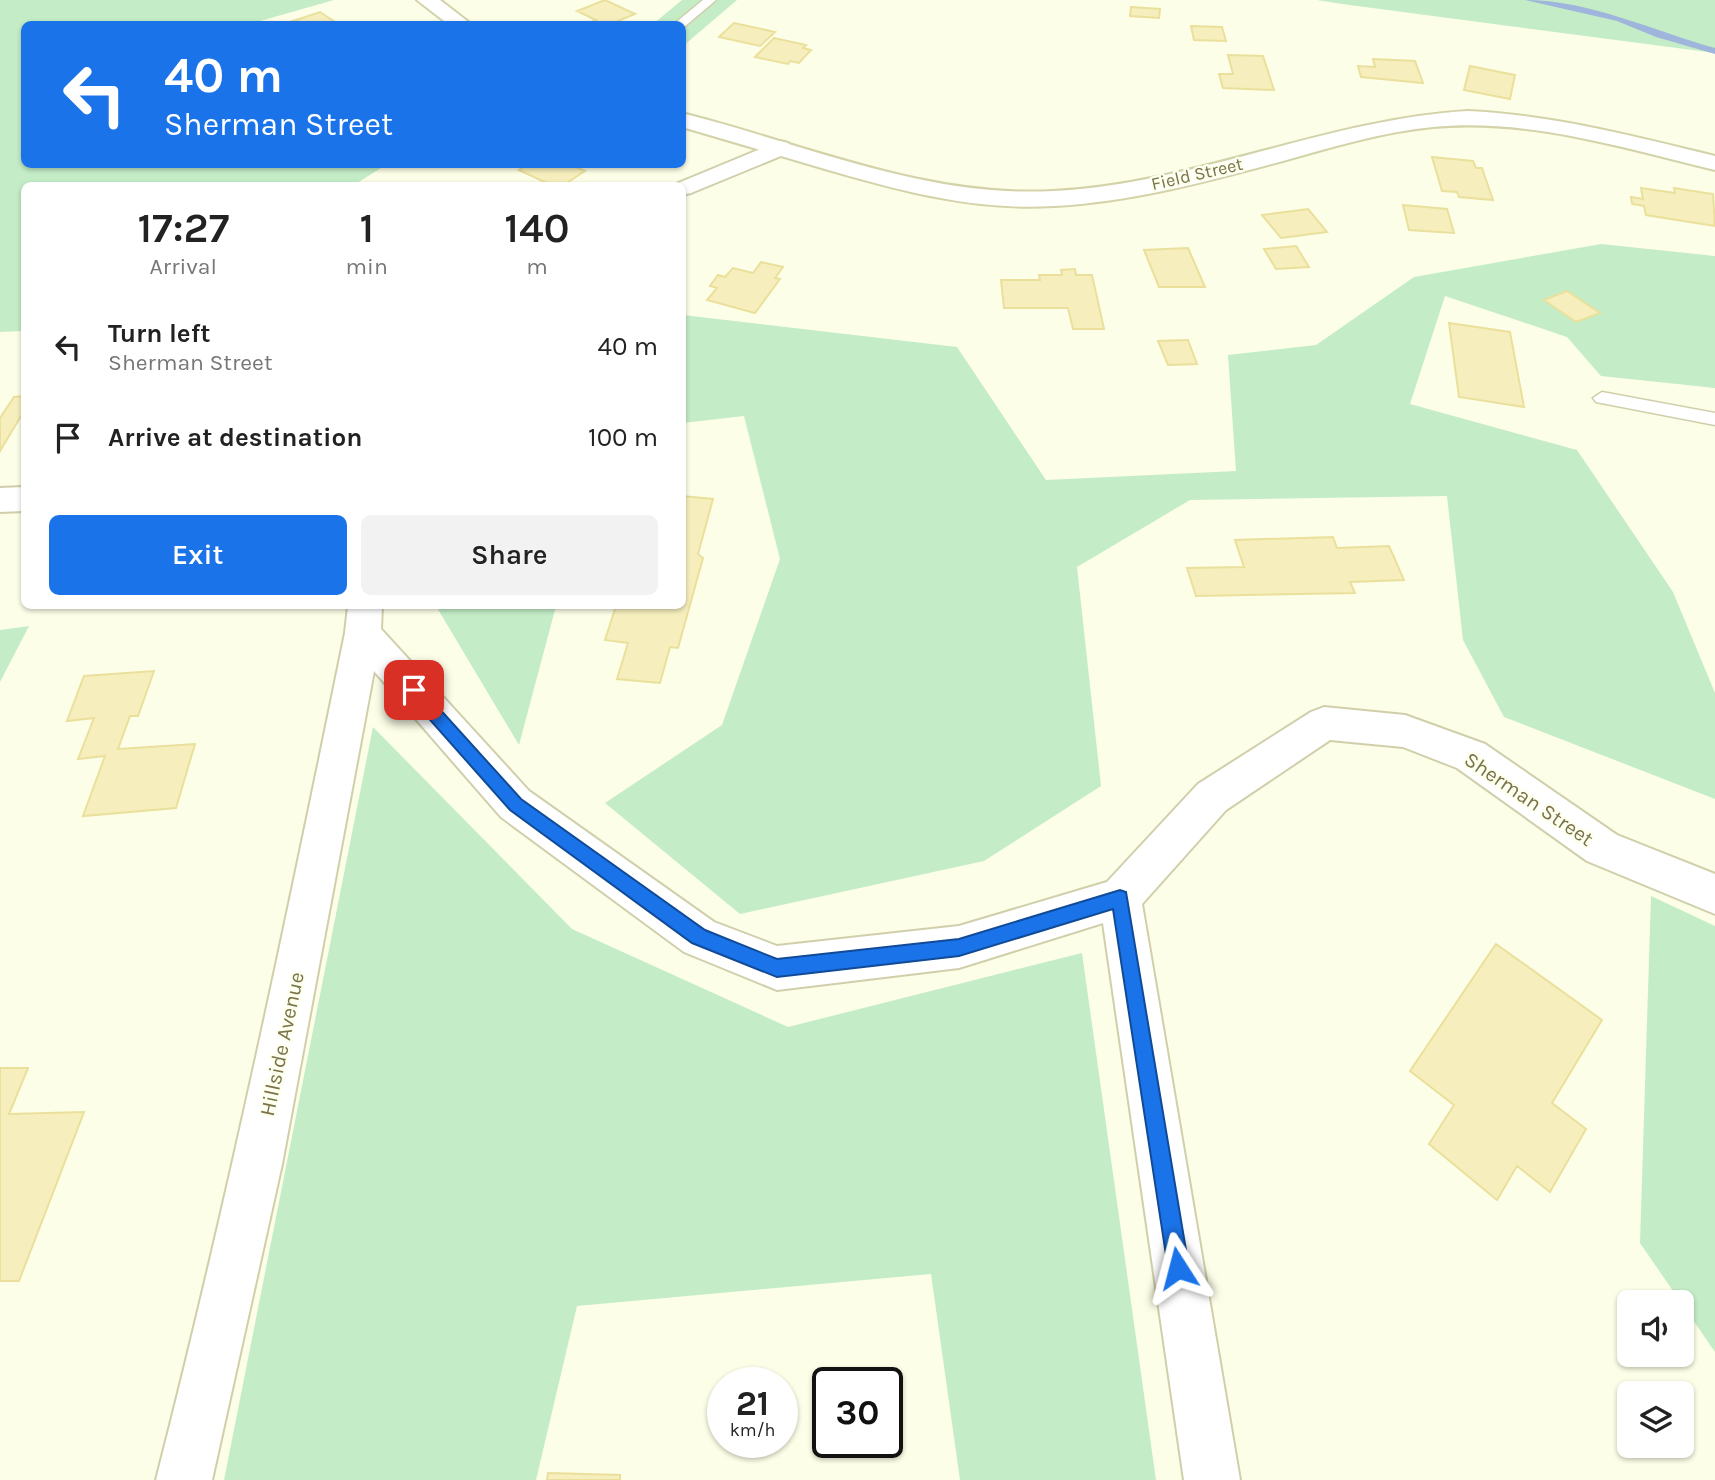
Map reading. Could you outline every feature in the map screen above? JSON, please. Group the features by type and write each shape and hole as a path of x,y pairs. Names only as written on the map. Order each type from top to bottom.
{"street":[{"path":"426,0 457,21"},
{"name":"Field Street","path":"686,121 919,188 958,197 1009,201 1082,198 1158,184 1388,126 1436,120 1482,119 1544,125 1715,163"},
{"path":"686,186 780,148"},
{"path":"0,500 21,499"},
{"path":"364,619 515,804 699,936 777,968 959,947 1120,898 1212,1480"},
{"name":"Hillside Avenue","path":"184,1480 214,1363 304,940 364,619"},
{"name":"Sherman Street","path":"1120,898 1212,797 1324,723 1405,731 1471,756 1602,848 1715,894"}],"lane":[{"path":"684,21 709,0"},
{"path":"1602,398 1715,419"}],"green space":[{"path":"0,0 334,0 260,21 21,21 21,168 381,168 359,182 21,182 21,331 0,332"},
{"path":"682,0 737,0 686,43 686,21 657,21"},
{"path":"1317,0 1715,0 1715,53 1342,4"},
{"path":"1601,244 1715,256 1715,388 1601,376 1567,337 1445,296 1410,404 1577,450 1673,592 1715,693 1715,799 1504,717 1463,640 1447,496 1190,500 1077,567 1101,786 984,861 740,914 605,803 722,725 780,559 744,416 686,423 686,315 957,347 1046,480 1236,471 1228,355 1316,345 1414,277"},
{"path":"438,609 555,609 519,745"},
{"path":"29,626 0,682 0,630"},
{"path":"373,727 572,929 788,1027 1082,953 1156,1480 960,1480 931,1274 577,1306 536,1480 224,1480"},
{"path":"1651,896 1715,926 1715,1352 1694,1321 1694,1290 1672,1290 1640,1243"}],"building":[{"path":"605,0 635,14 618,21 594,21 596,20 577,11"},
{"path":"1131,7 1160,9 1159,18 1130,16"},
{"path":"320,12 334,21 293,21"},
{"path":"734,23 775,32 760,46 719,37"},
{"path":"1191,26 1222,27 1226,41 1194,40"},
{"path":"774,38 806,45 803,48 811,50 799,63 790,61 788,64 755,57"},
{"path":"1228,55 1263,56 1274,90 1223,88 1219,74 1233,74"},
{"path":"1373,59 1415,61 1423,83 1361,77 1358,66 1375,67"},
{"path":"1470,66 1515,75 1510,99 1464,90"},
{"path":"1432,157 1473,161 1476,168 1482,168 1493,200 1459,197 1457,192 1442,191"},
{"path":"578,168 585,171 568,182 544,182 519,170"},
{"path":"1641,188 1675,193 1674,188 1713,194 1715,226 1646,215 1644,206 1632,204 1631,197 1643,199"},
{"path":"1403,205 1447,209 1454,233 1409,230"},
{"path":"1308,209 1327,232 1281,238 1262,215"},
{"path":"1296,246 1309,267 1276,269 1264,249"},
{"path":"1188,248 1205,287 1159,287 1144,250"},
{"path":"761,262 783,267 775,278 780,279 755,313 707,300 717,288 710,286 718,275 725,277 733,268 753,273"},
{"path":"1075,269 1076,275 1092,275 1104,329 1073,329 1068,308 1004,308 1001,280 1040,280 1039,275 1062,275 1061,270"},
{"path":"1567,291 1600,313 1576,322 1544,300"},
{"path":"1449,323 1510,332 1524,407 1459,397"},
{"path":"1188,340 1197,364 1168,365 1158,341"},
{"path":"21,396 21,416 0,451 0,418 14,397"},
{"path":"686,496 713,499 698,554 703,558 678,648 670,647 660,683 617,679 628,643 605,640 615,609 686,609"},
{"path":"1333,537 1337,548 1389,546 1404,580 1350,582 1355,593 1196,596 1187,568 1244,567 1235,540"},
{"path":"154,671 138,716 130,716 118,749 195,744 176,808 83,816 105,756 78,759 94,718 67,721 84,676"},
{"path":"1496,944 1602,1020 1552,1103 1586,1129 1550,1192 1517,1166 1497,1200 1429,1144 1454,1105 1410,1071"},
{"path":"0,1068 28,1068 9,1114 84,1112 19,1281 0,1281"},
{"path":"548,1473 620,1475 620,1480 547,1480"}],"waterway":[{"path":"1529,0 1619,19 1659,35 1715,51"}],"route":[{"path":"414,690 515,804 699,936 777,968 959,947 1120,898 1178,1268"}]}
